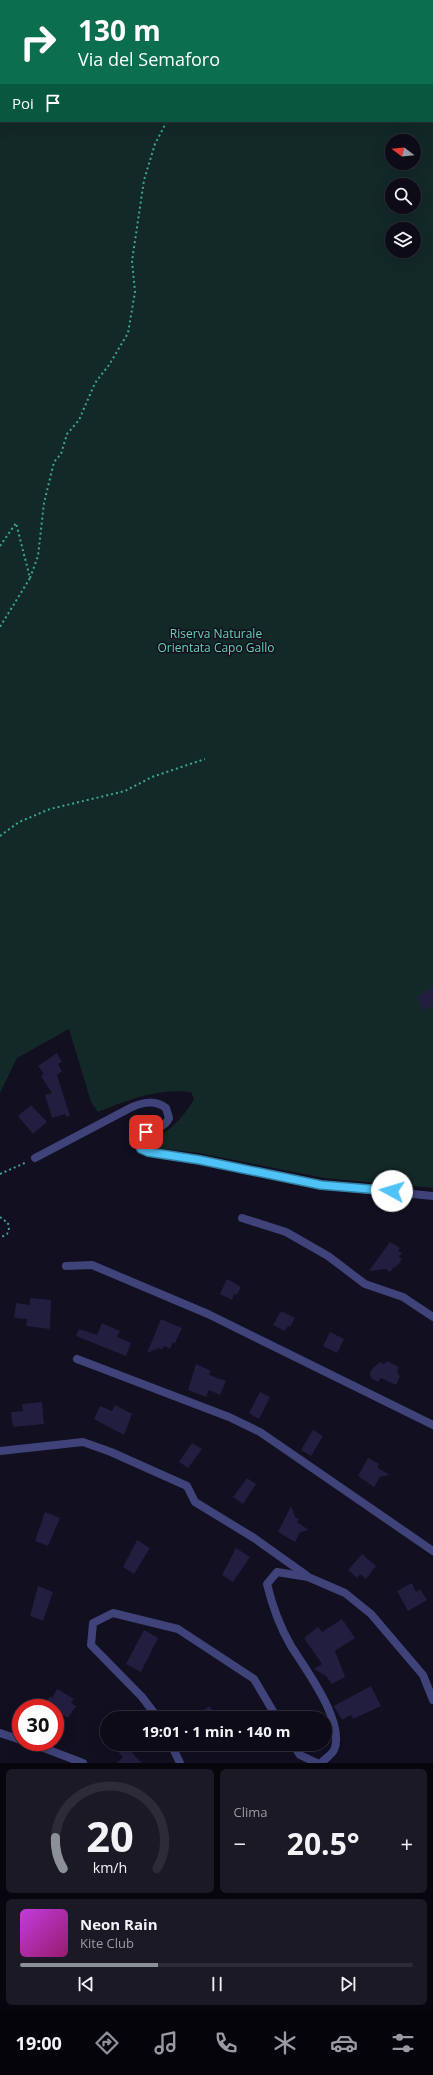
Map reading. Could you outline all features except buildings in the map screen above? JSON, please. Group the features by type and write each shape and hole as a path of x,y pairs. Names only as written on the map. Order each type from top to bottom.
{"street":[{"path":"36,1158 132,1107 143,1102 152,1102 166,1108 169,1118 164,1126 146,1132 141,1137 140,1146 148,1152 200,1160 321,1185 433,1196"},
{"path":"242,1218 286,1232 328,1256 365,1284 403,1297 433,1317"},
{"path":"66,1266 92,1265 208,1314 433,1424"},
{"path":"77,1359 229,1417 260,1432 433,1551"},
{"path":"0,1451 83,1442 111,1452 187,1486 195,1502 254,1538 308,1577 345,1593 371,1614 423,1676 433,1700"},
{"path":"308,1577 277,1572 267,1584 272,1605 291,1645 307,1668 323,1698 336,1730 334,1750 321,1763"},
{"path":"153,1711 142,1697 91,1645 92,1623 113,1613 178,1629 254,1679 273,1711"},
{"path":"0,1733 12,1737"},
{"path":"52,1751 84,1763"},
{"path":"174,1751 180,1763"},
{"path":"297,1751 300,1755 317,1763"}],"path":[{"path":"0,627 30,578 38,556 44,502 54,462 60,454 67,434 79,420 95,383 109,365 128,333 135,292 132,261 144,180 155,144 166,122"},
{"path":"0,546 16,523 30,578"},
{"path":"0,836 19,822 50,809 125,791 152,777 205,759"},
{"path":"0,1174 36,1158"},
{"path":"0,1217 8,1223 9,1230 7,1234 0,1238"}],"green space":[{"name":"Riserva Naturale Orientata Capo Gallo","path":"0,122 433,122 433,1188 324,1178 199,1153 150,1147 150,1139 163,1134 175,1124 186,1111 194,1099 191,1092 179,1091 155,1093 131,1099 98,1112 91,1102 69,1029 17,1058 0,1093"}],"route":[{"path":"146,1132 141,1137 139,1143 141,1149 148,1152 200,1160 321,1185 392,1191"}]}
